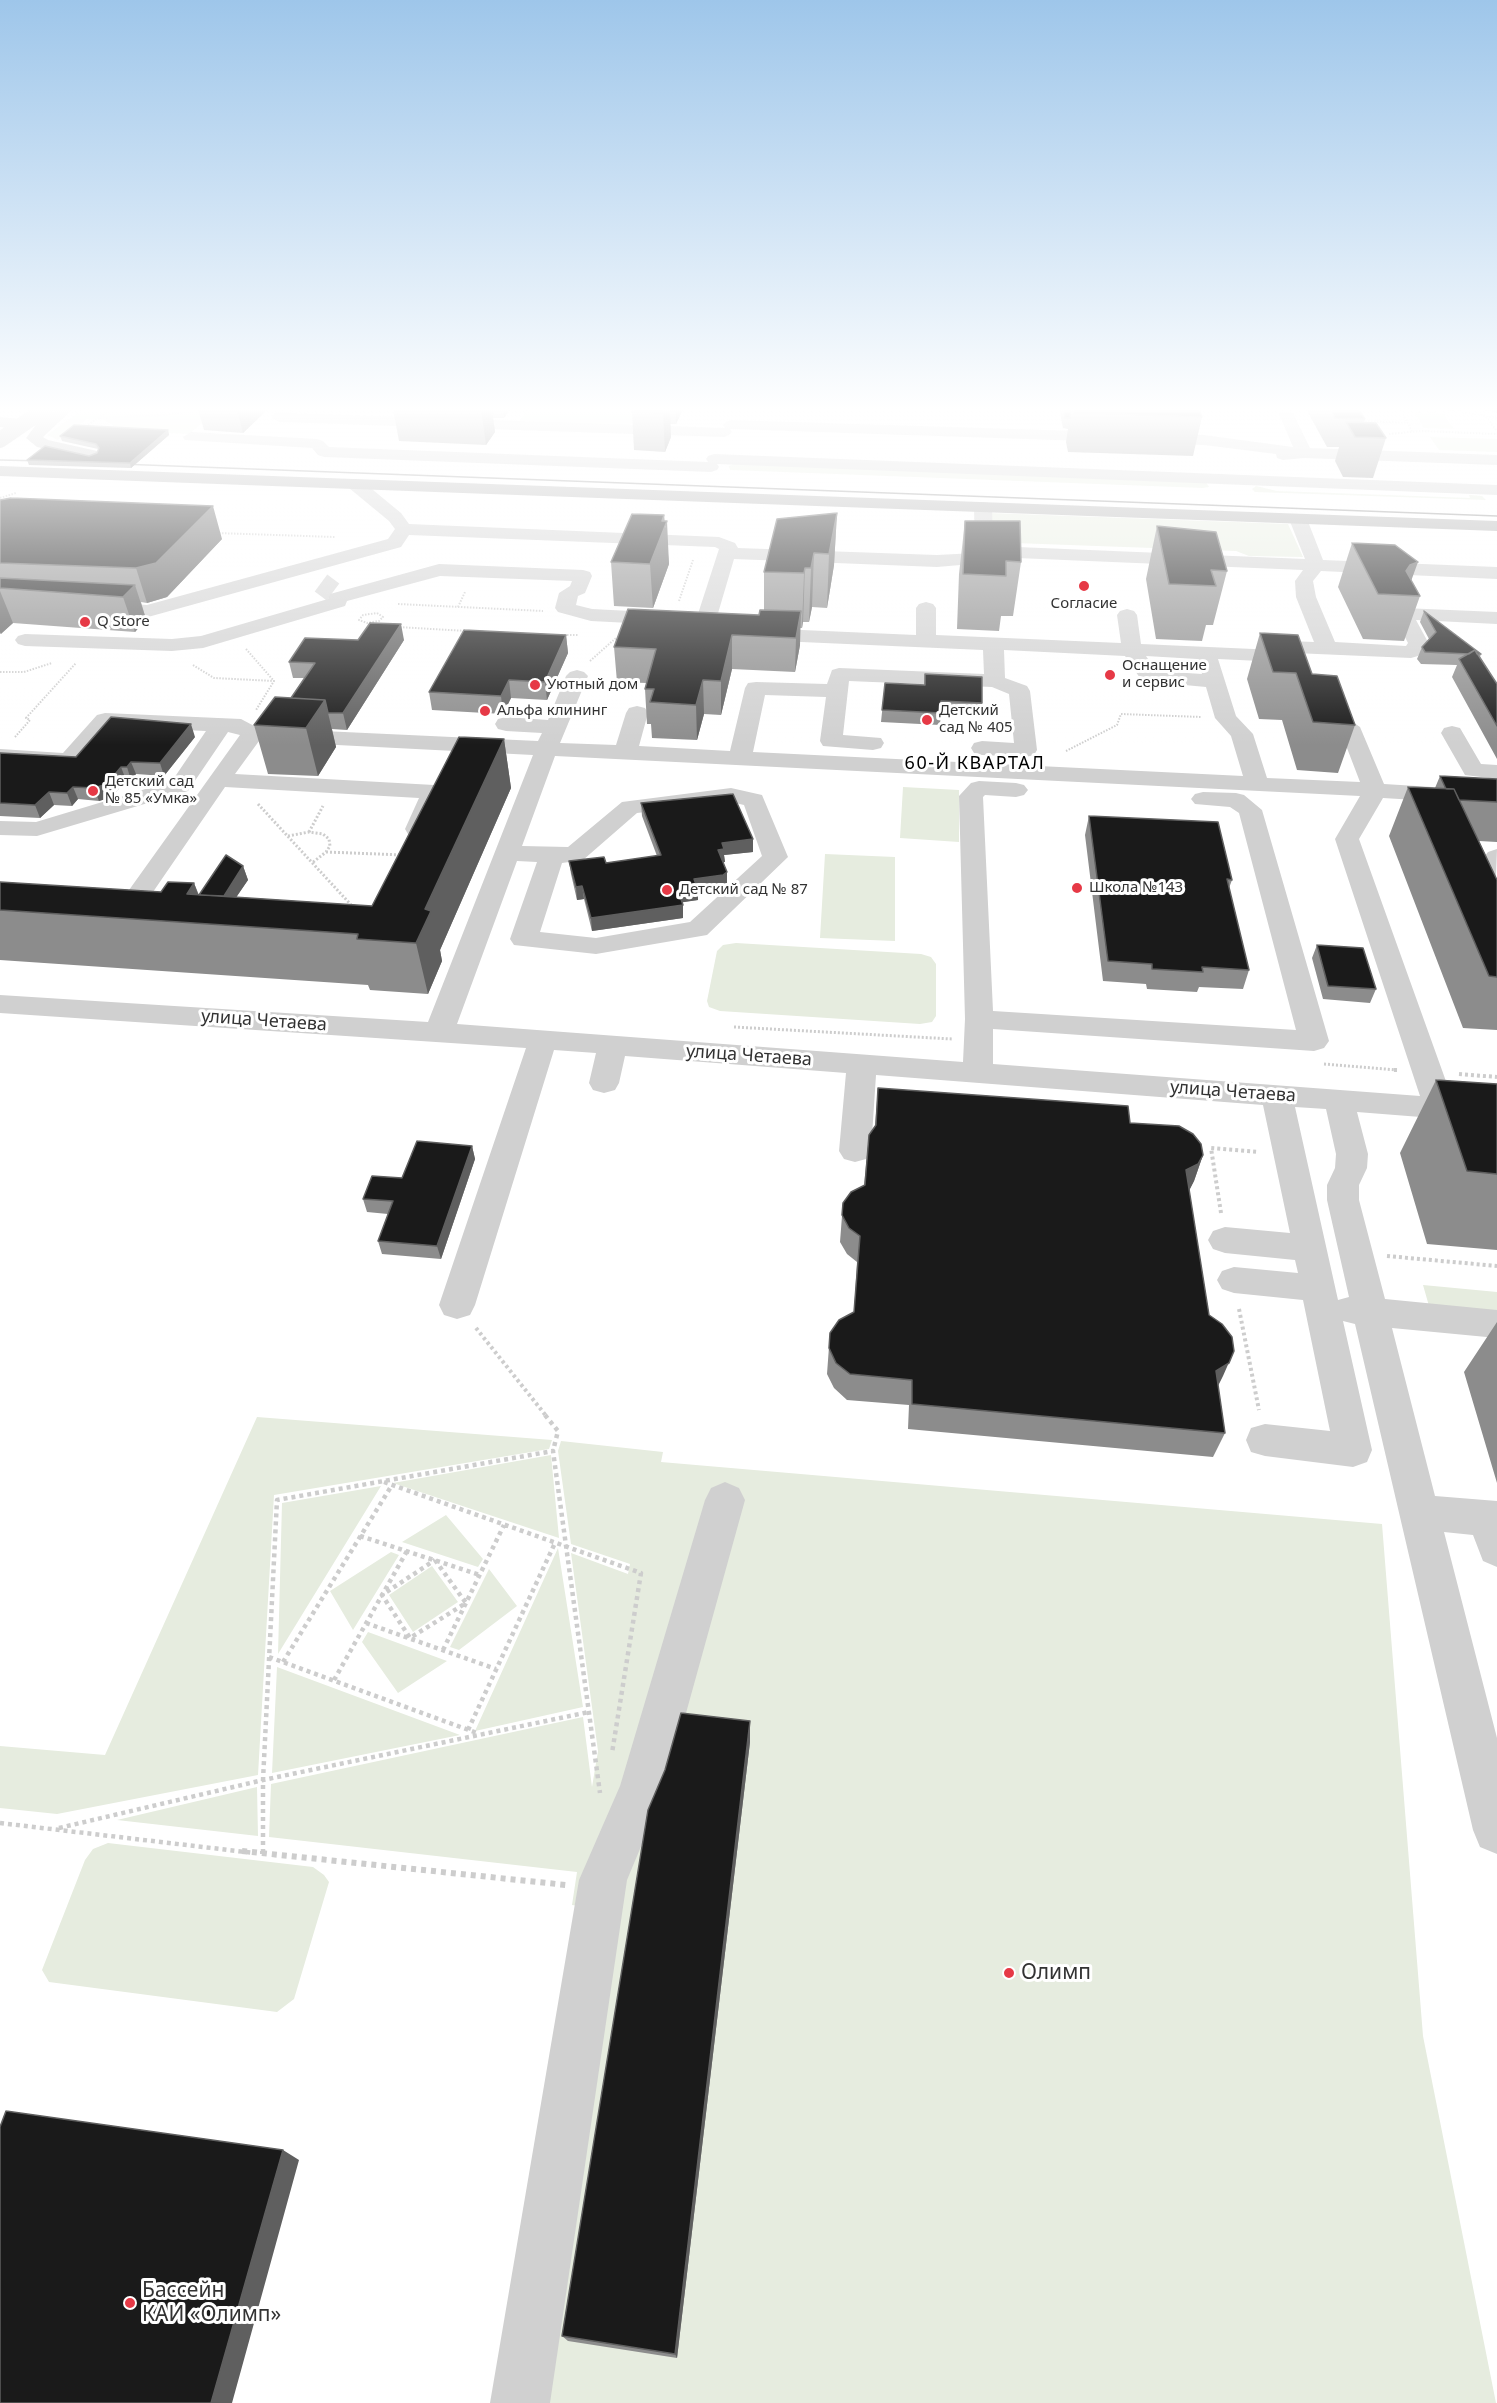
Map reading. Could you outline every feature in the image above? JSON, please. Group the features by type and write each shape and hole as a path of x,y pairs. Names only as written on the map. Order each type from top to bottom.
{"main road":[{"path":"1359,521 1497,526"}],"street":[{"path":"398,521 404,529"},
{"path":"727,553 927,567 984,558 983,521"},
{"path":"1299,521 1316,565"},
{"path":"404,529 719,542 729,547 714,595 713,625"},
{"path":"80,608 148,611 395,543 404,529"},
{"path":"302,550 313,547 331,549 350,555"},
{"path":"984,551 1072,563 1316,565 1497,573"},
{"path":"1316,565 1304,580 1306,597 1328,648"},
{"path":"41,623 17,643 166,645 203,642 338,602 330,591 300,569"},
{"path":"330,591 439,570 583,576 578,589 569,593 565,608 574,612 673,619 713,625"},
{"path":"161,590 184,591 198,578"},
{"path":"714,595 736,596"},
{"path":"926,608 926,641"},
{"path":"1375,790 1352,732 1325,712 1288,647 1411,652 1419,644 1403,614 1497,618"},
{"path":"1127,615 1132,650 1149,677 1215,681"},
{"path":"689,633 713,625"},
{"path":"740,634 1206,653 1298,668"},
{"path":"993,644 995,681"},
{"path":"1206,653 1226,718 1242,734 1257,784"},
{"path":"888,744 831,741 838,674 995,681 1019,691 1026,750 957,747"},
{"path":"439,1032 551,739 578,676"},
{"path":"740,759 756,688 837,691"},
{"path":"625,754 637,713"},
{"path":"4,757 69,760 105,720 241,726 253,734 551,739"},
{"path":"506,724 551,739 625,754 1257,784 1497,798"},
{"path":"0,828 37,829 180,786 221,726"},
{"path":"1452,733 1473,770 1497,772"},
{"path":"123,918 228,781 253,734"},
{"path":"228,781 434,792 405,855"},
{"path":"978,1073 979,1030 971,796 979,788 1236,800 1250,810 1314,1041 979,1030"},
{"path":"1375,790 1347,839 1440,1108"},
{"path":"507,853 574,855 630,807 731,795 754,800 775,857 698,929 596,946 524,939 552,855"},
{"path":"1497,857 1483,875 1497,904"},
{"name":"улица Четаева","path":"0,1004 439,1032 1497,1112"},
{"path":"457,1305 543,1040"},
{"path":"604,1083 613,1045"},
{"path":"855,1151 862,1064"},
{"path":"1265,1440 1353,1450 1277,1096"},
{"path":"1339,1100 1352,1154 1351,1167 1343,1185 1343,1200 1497,1830"},
{"path":"1225,1240 1308,1248"},
{"path":"1234,1280 1320,1298 1370,1312 1497,1323"},
{"path":"520,2403 603,1880 642,1789 725,1500"},
{"path":"1422,1523 1495,1534"}],"path":[{"path":"673,619 693,560"},
{"path":"394,604 574,612"},
{"path":"379,621 383,616 377,613 366,614 358,618 360,622 379,621 386,624"},
{"path":"578,676 584,667 621,633 625,622 636,617"},
{"path":"393,627 472,631"},
{"path":"230,634 274,681"},
{"path":"551,635 581,634"},
{"path":"166,645 184,660 214,678 274,681"},
{"path":"0,672 24,672 58,662"},
{"path":"4,757 3,751 30,720 26,718 67,672"},
{"path":"253,734 249,722 274,681"},
{"path":"1026,773 1118,724 1121,714 1226,718"},
{"path":"228,781 288,836 357,912"},
{"path":"288,836 309,832 323,834 328,839 330,846 312,863"},
{"path":"326,852 405,855"},
{"path":"730,1027 979,1030"},
{"path":"1324,1064 1497,1077"},
{"path":"1356,1253 1497,1266"},
{"path":"457,1305 558,1431 553,1451 603,1802 606,1790"},
{"path":"263,1854 263,1780 277,1500 553,1451"},
{"path":"382,1482 641,1574 612,1756"},
{"path":"283,1662 392,1485"},
{"path":"443,1650 504,1525"},
{"path":"360,1536 480,1575"},
{"path":"468,1730 555,1544"},
{"path":"334,1680 407,1551"},
{"path":"382,1595 435,1560"},
{"path":"435,1560 466,1603"},
{"path":"382,1595 410,1638"},
{"path":"410,1638 466,1603"},
{"path":"366,1623 496,1669"},
{"path":"269,1657 478,1734"},
{"path":"56,1829 263,1780 589,1712"},
{"path":"0,1823 263,1854 576,1886"}],"shaded area":[{"path":"989,521 1210,521 1288,524 1303,557 1249,556 1236,551 1014,543 990,545"},
{"path":"903,787 959,790 959,842 900,838"},
{"path":"825,854 895,857 895,941 820,938"},
{"path":"736,943 921,954 931,957 936,964 936,1016 932,1022 920,1024 720,1011 709,1007 707,1001 717,951 723,945"},
{"path":"1423,1285 1497,1292 1497,1312 1429,1306"},
{"path":"257,1417 552,1440 549,1449 274,1495 258,1775 57,1814 0,1808 0,1746 105,1755"},
{"name":"Олимп","path":"561,1441 663,1452 661,1462 1382,1524 1423,2036 1496,2403 543,2403 608,1910 572,1905 577,1872 269,1837 271,1784 583,1717 592,1787 598,1751 571,1553 628,1574 630,1564 571,1544 558,1451"},
{"path":"551,1455 559,1538 393,1483"},
{"path":"381,1486 278,1654 282,1503"},
{"path":"446,1515 483,1559 478,1567 402,1542"},
{"path":"558,1548 583,1707 475,1731"},
{"path":"391,1552 399,1555 353,1630 330,1591"},
{"path":"432,1566 458,1602 413,1632 389,1595"},
{"path":"489,1569 517,1606 459,1650 450,1647"},
{"path":"368,1632 447,1661 398,1693 362,1642"},
{"path":"277,1667 460,1735 272,1773"},
{"path":"257,1787 258,1836 117,1820"},
{"path":"108,1843 313,1867 324,1875 329,1882 294,1999 277,2012 49,1982 42,1970 85,1860 93,1849"}],"building":[{"path":"0,521 198,521 156,563 136,568 0,563"},
{"path":"629,521 667,521 650,564 611,562"},
{"path":"776,521 835,521 829,554 814,553 811,568 805,568 804,573 764,572"},
{"path":"965,521 1020,521 1021,562 1006,561 1006,576 963,574"},
{"path":"1157,526 1216,532 1227,571 1211,570 1216,586 1169,584"},
{"path":"1352,543 1395,545 1418,562 1410,565 1406,571 1420,596 1378,594"},
{"path":"0,578 135,585 123,597 0,588"},
{"path":"628,609 759,615 760,610 801,611 796,638 732,635 721,681 703,680 696,705 650,702 654,689 645,689 656,649 614,647"},
{"path":"1424,611 1481,654 1477,654 1475,650 1469,654 1425,652 1422,647 1436,632"},
{"path":"370,623 401,624 343,713 328,713 325,700 291,698 315,663 289,662 305,638 358,640"},
{"path":"464,630 566,635 545,682 509,680 501,696 429,692"},
{"path":"1260,633 1298,635 1312,674 1337,676 1355,725 1313,722 1296,673 1273,672"},
{"path":"1475,650 1497,684 1497,726 1459,659"},
{"path":"925,674 982,677 982,703 941,701 941,713 882,710 885,683 925,685"},
{"path":"275,697 325,700 306,728 254,725"},
{"path":"111,717 191,724 160,763 131,762 127,767 121,767 107,784 94,788 73,787 67,793 49,792 35,805 0,803 0,753 76,757"},
{"path":"459,737 504,739 425,909 431,911 416,943 357,939 358,934 0,910 0,882 161,892 168,882 194,883 187,894 372,906"},
{"path":"1440,776 1497,779 1497,802 1459,800 1454,789 1446,789"},
{"path":"1408,787 1454,789 1497,880 1497,977 1489,976"},
{"path":"733,794 753,839 722,843 724,849 718,850 727,872 723,875 694,879 697,887 678,890 683,905 591,918 582,886 576,887 569,861 604,857 606,863 661,855 641,803"},
{"path":"1089,816 1218,822 1232,880 1227,879 1249,970 1202,967 1203,972 1152,969 1152,964 1108,961"},
{"path":"226,855 243,866 224,896 199,895"},
{"path":"1317,945 1363,948 1376,989 1328,986"},
{"path":"1436,1080 1497,1084 1497,1174 1467,1171"},
{"path":"878,1088 1128,1106 1130,1123 1179,1126 1193,1134 1201,1144 1203,1155 1198,1164 1186,1170 1209,1315 1222,1324 1232,1337 1234,1351 1229,1363 1216,1371 1225,1433 912,1404 912,1380 850,1374 836,1363 829,1348 830,1333 839,1320 854,1312 860,1236 849,1228 842,1215 843,1203 851,1192 865,1185 869,1135 876,1125"},
{"path":"417,1141 472,1146 437,1246 378,1241 393,1201 363,1199 372,1176 402,1178"},
{"path":"681,1713 750,1721 675,2354 562,2336 648,1810 665,1770"},
{"name":"Бассейн КАИ «Олимп»","path":"6,2111 283,2150 211,2403 0,2403 0,2127"}],"tunnel":[{"path":"321,583 333,592"}],"place":[{"name":"Согласие","path":"1084,586"},
{"name":"Q Store","path":"85,622"},
{"name":"Оснащение и сервис","path":"1110,675"},
{"name":"Уютный дом","path":"535,685"},
{"name":"Альфа клининг","path":"485,711"},
{"name":"Детский сад № 405","path":"927,720"},
{"name":"Детский сад № 85 «Умка»","path":"93,791"},
{"name":"Школа №143","path":"1077,888"},
{"name":"Детский сад № 87","path":"667,890"},
{"name":"Олимп","path":"1009,1973"},
{"name":"Бассейн КАИ «Олимп»","path":"130,2303"}],"district":[{"name":"60-Й КВАРТАЛ","path":"975,764"}]}
